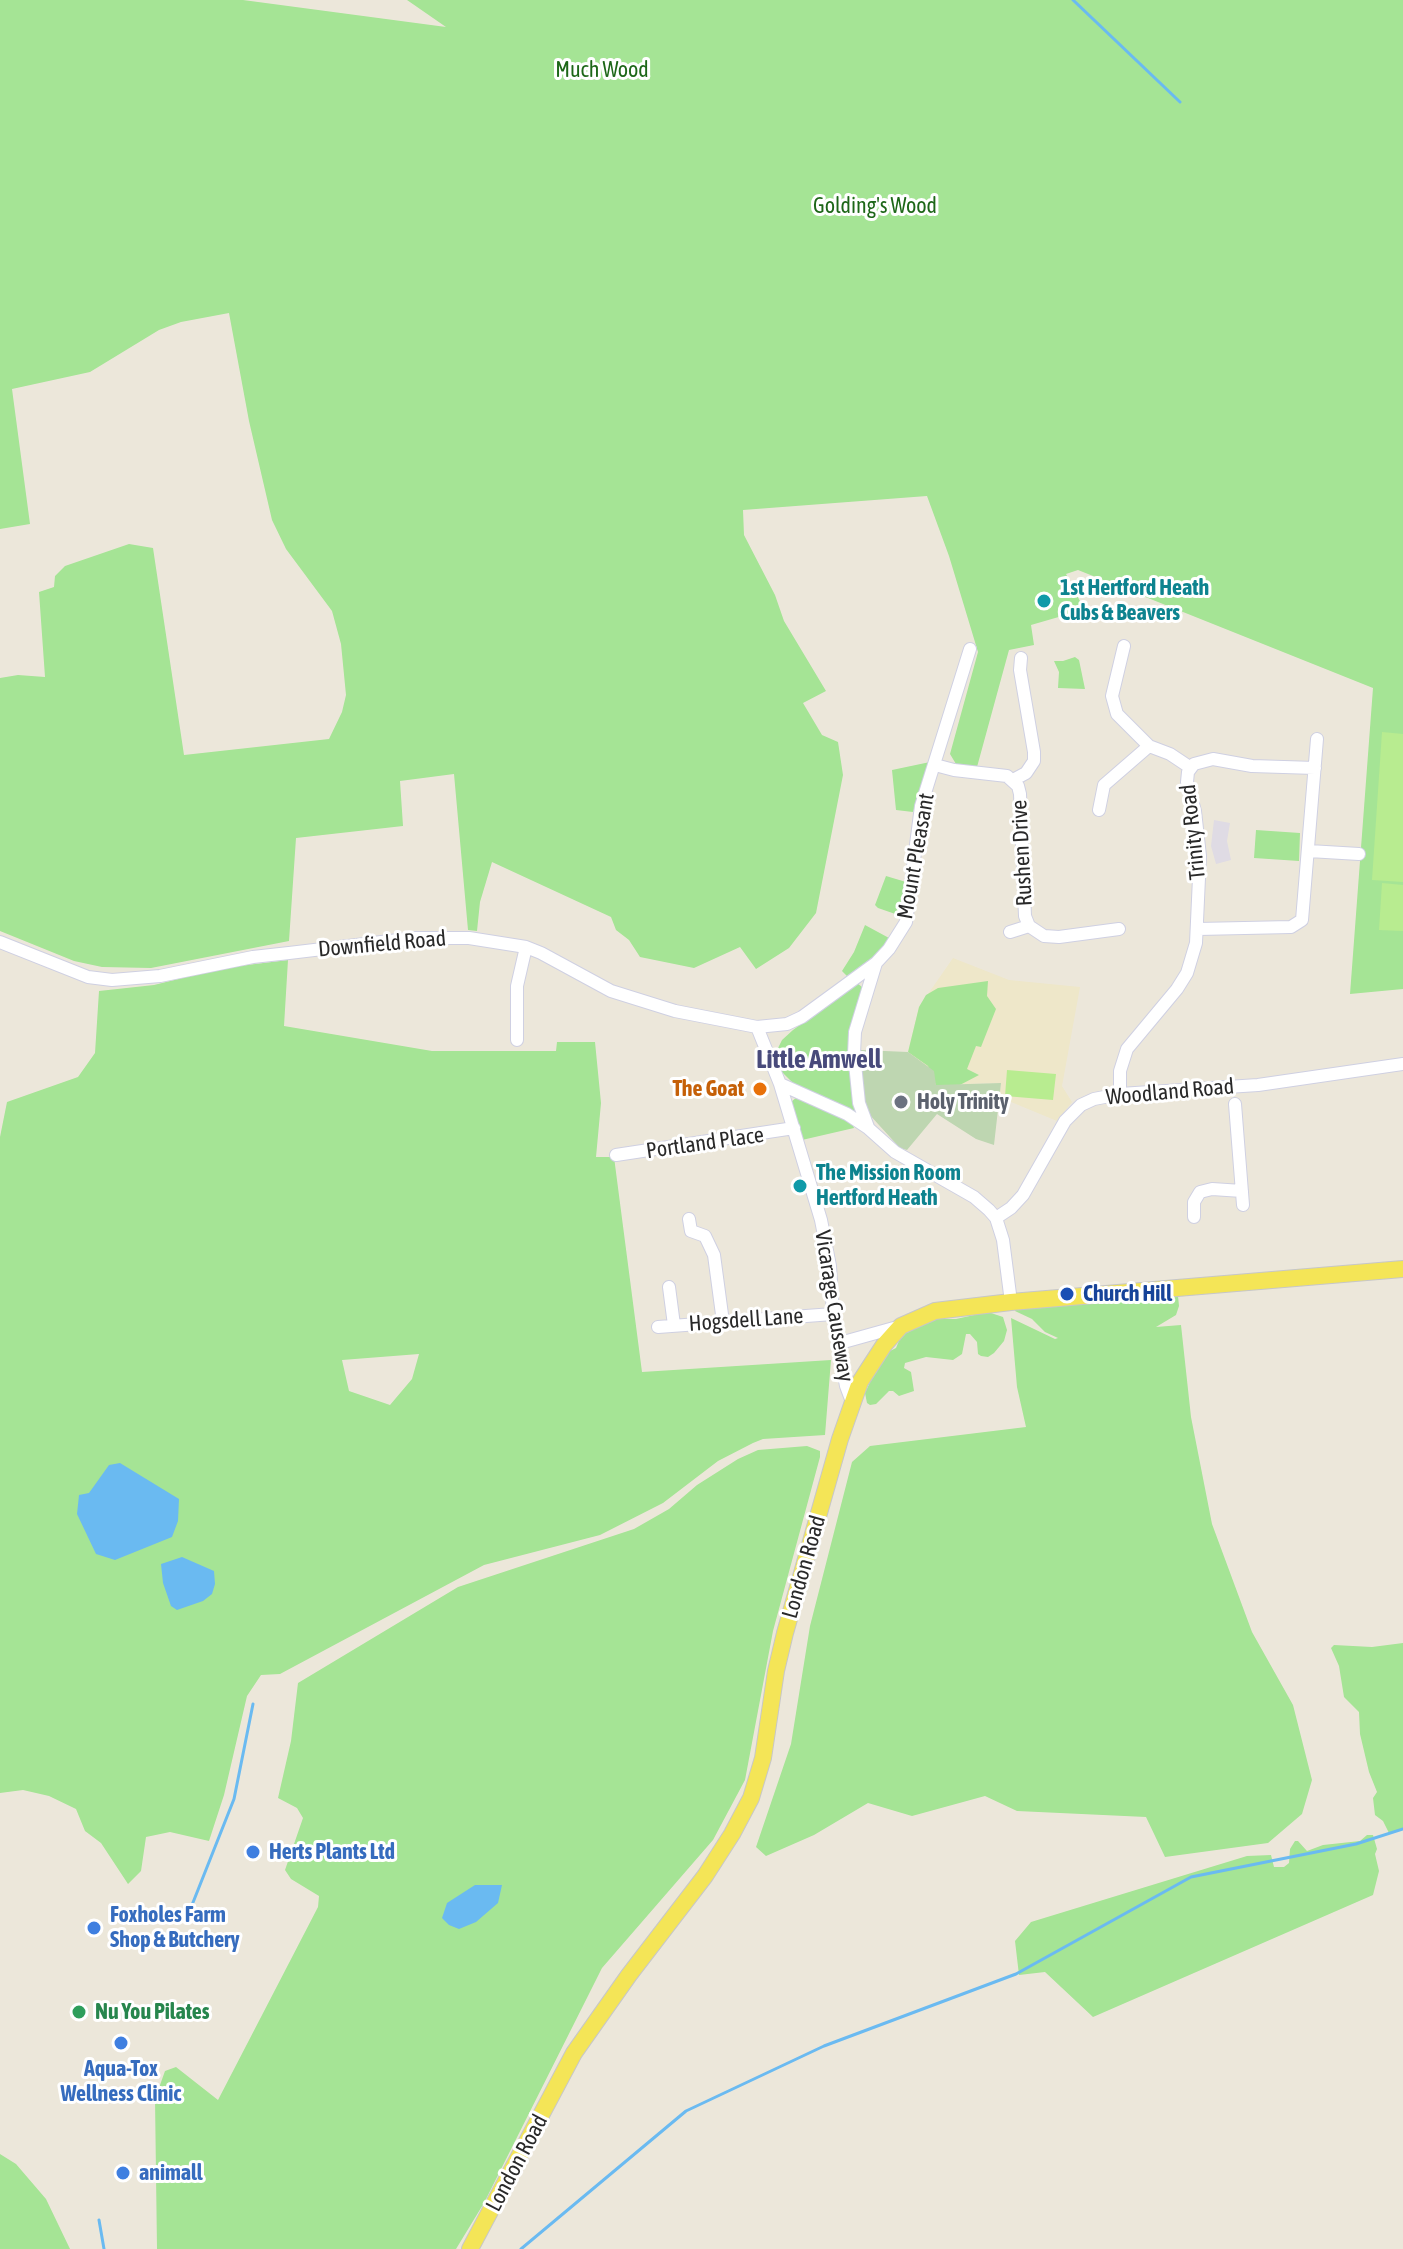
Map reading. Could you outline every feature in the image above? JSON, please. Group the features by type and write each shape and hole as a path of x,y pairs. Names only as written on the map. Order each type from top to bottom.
{"main road":[{"name":"London Road","path":"470,2249 574,2053 716,1860 751,1798 763,1758 785,1633 852,1402 871,1364 901,1326 935,1311 1011,1302 1403,1269"}],"street":[{"path":"1124,646 1112,690 1113,707 1122,721 1149,746 1170,754 1191,768"},
{"name":"Mount Pleasant","path":"778,1026 802,1017 876,963 889,949 908,916 921,806 970,649"},
{"name":"Rushen Drive","path":"1013,780 1026,773 1034,761 1020,670 1021,658"},
{"path":"1198,929 1298,925 1305,914 1317,739"},
{"path":"1099,810 1104,785 1149,746"},
{"name":"Trinity Road","path":"1120,1094 1120,1071 1127,1049 1170,999 1187,973 1193,956 1198,929 1200,856 1195,811 1187,782 1191,768 1200,761 1213,759 1252,766 1315,768"},
{"name":"Rushen Drive","path":"935,765 1002,775 1013,780 1020,794 1025,916 1029,926 1051,937 1119,929"},
{"path":"1309,851 1359,854"},
{"name":"Rushen Drive","path":"1010,932 1029,926"},
{"name":"Downfield Road","path":"0,942 88,977 112,980 160,976 253,957 415,938 469,938 526,947 611,991 675,1011 757,1027 778,1026"},
{"path":"517,1040 517,986 526,947"},
{"name":"Mount Pleasant","path":"868,1128 859,1103 855,1032 876,963"},
{"path":"770,1055 778,1026"},
{"name":"Vicarage Causeway","path":"757,1027 780,1084 821,1220 830,1266 833,1314 846,1386 852,1402"},
{"name":"Woodland Road","path":"996,1218 1023,1195 1065,1121 1077,1108 1094,1099 1120,1094 1258,1085 1403,1064"},
{"path":"780,1084 847,1114 895,1152 974,1197 996,1218 1003,1240 1011,1302"},
{"path":"1235,1104 1258,1085"},
{"path":"1211,1088 1235,1104"},
{"path":"1235,1104 1243,1205"},
{"name":"Portland Place","path":"616,1155 794,1128"},
{"path":"1194,1217 1195,1198 1204,1190 1242,1191"},
{"path":"689,1219 691,1231 705,1236 714,1255 723,1322"},
{"path":"669,1287 674,1325"},
{"name":"Hogsdell Lane","path":"658,1327 833,1314"},
{"path":"840,1343 901,1326"}],"shaded area":[{"path":"1214,820 1230,823 1227,841 1231,860 1216,864 1211,846"},
{"path":"953,958 1009,980 1080,987 1062,1086 1072,1102 1057,1121 999,1097 1001,1083 936,1085 908,1052 919,1007"}],"green space":[{"path":"0,0 243,0 446,27 407,0 1403,0 1403,989 1350,994 1373,688 1078,570 1066,574 1083,607 1031,625 1034,645 1009,650 977,767 962,767 950,754 978,652 927,496 743,510 744,535 775,595 784,621 826,691 803,703 822,735 838,742 843,775 816,913 789,948 756,969 740,947 694,968 640,957 629,940 616,930 611,917 492,862 480,902 477,931 468,930 454,774 400,781 403,826 296,838 289,941 151,968 102,967 74,961 0,931 0,678 18,675 45,677 39,592 54,587 55,576 65,566 129,544 153,548 184,755 329,739 346,695 341,644 332,611 286,549 272,520 229,313 181,322 159,330 90,372 12,389 30,524 0,529"},
{"path":"1075,657 1079,660 1085,689 1058,688 1059,672 1054,661"},
{"path":"1382,732 1403,734 1403,882 1372,880"},
{"path":"930,762 913,812 896,810 892,770"},
{"path":"1256,830 1300,833 1299,861 1254,858"},
{"path":"886,876 906,882 901,916 875,905"},
{"path":"1382,883 1403,885 1403,931 1379,930"},
{"path":"865,925 889,938 877,954 847,976 842,971"},
{"path":"288,960 284,1026 432,1051 556,1051 557,1042 595,1042 601,1103 596,1157 614,1157 642,1372 831,1360 825,1435 763,1439 753,1443 718,1461 663,1503 600,1535 484,1565 280,1674 261,1675 247,1696 224,1795 209,1841 170,1832 146,1837 141,1871 128,1884 101,1843 85,1831 76,1809 49,1796 23,1790 0,1793 0,1137 7,1102 78,1077 95,1053 99,991 154,985 223,968","holes":["419,1354 412,1379 390,1405 349,1391 342,1360"]},
{"path":"988,981 987,996 996,1009 981,1047 976,1046 967,1069 979,1075 958,1086 936,1085 928,1066 908,1052 919,1007 926,995 938,988"},
{"path":"857,983 862,987 862,994 856,1115 796,1086 782,1072 777,1050 793,1030"},
{"path":"861,1050 908,1052 934,1071 936,1085 1001,1083 994,1145 976,1139 937,1114 907,1150 900,1148 868,1113 862,1090"},
{"path":"1007,1070 1056,1074 1053,1100 1005,1096"},
{"path":"797,1097 852,1123 854,1128 802,1140 791,1102"},
{"path":"1171,1292 1178,1296 1176,1315 1156,1327 1181,1325 1191,1417 1212,1524 1252,1632 1293,1705 1312,1780 1302,1814 1268,1843 1165,1857 1146,1817 1017,1811 985,1796 912,1816 868,1803 814,1835 766,1856 756,1847 791,1744 810,1626 852,1462 870,1446 1026,1427 1017,1387 1011,1318 1058,1338 1015,1311 1017,1306"},
{"path":"988,1312 1003,1317 1007,1330 1004,1341 994,1353 988,1357 978,1354 977,1342 966,1334 962,1354 953,1360 926,1357 905,1363 904,1368 911,1372 914,1391 899,1396 889,1391 876,1404 867,1403 865,1393 873,1376 886,1353 896,1348 901,1336 933,1319 956,1319"},
{"path":"807,1446 820,1451 820,1457 773,1631 745,1780 713,1840 602,1968 484,2203 456,2249 157,2249 155,2099 165,2071 176,2067 218,2100 318,1907 319,1896 291,1879 285,1870 303,1818 297,1808 278,1798 291,1741 298,1683 458,1587 634,1529 669,1509 697,1485 758,1450"},
{"path":"1403,1643 1403,1829 1389,1833 1383,1821 1375,1815 1373,1798 1377,1792 1360,1734 1359,1712 1344,1697 1339,1666 1331,1648 1334,1645 1372,1647"},
{"path":"1367,1835 1373,1835 1377,1849 1375,1854 1379,1871 1373,1895 1093,2017 1045,1972 1019,1975 1015,1941 1031,1922 1247,1856 1271,1855 1274,1867 1284,1867 1289,1863 1290,1849 1295,1841 1307,1851 1323,1845 1360,1841"},
{"path":"0,2154 16,2164 46,2199 70,2249 0,2249"}],"water":[{"path":"120,1463 179,1499 178,1521 172,1537 115,1560 96,1554 77,1514 79,1495 89,1493 109,1465"},
{"path":"182,1557 214,1571 215,1584 212,1594 203,1601 177,1610 171,1606 163,1583 161,1564"},
{"path":"475,1885 502,1885 498,1903 476,1922 459,1929 449,1925 442,1918 447,1903"}],"waterway":[{"path":"1073,0 1180,102"},
{"path":"192,1905 234,1799 253,1704"},
{"path":"521,2249 686,2111 824,2046 1016,1974 1191,1877 1356,1844 1403,1829"},
{"path":"99,2220 104,2249"}],"place":[{"name":"1st Hertford Heath Cubs & Beavers","path":"1044,601"},
{"name":"The Goat","path":"760,1089"},
{"name":"Holy Trinity","path":"901,1102"},
{"name":"The Mission Room Hertford Heath","path":"800,1186"},
{"name":"Church Hill","path":"1067,1294"},
{"name":"Herts Plants Ltd","path":"253,1852"},
{"name":"Foxholes Farm Shop & Butchery","path":"94,1928"},
{"name":"Nu You Pilates","path":"79,2012"},
{"name":"Aqua-Tox Wellness Clinic","path":"121,2043"},
{"name":"animall","path":"123,2173"}],"district":[{"name":"Little Amwell","path":"819,1060"}],"park label":[{"name":"Much Wood","path":"602,70"},
{"name":"Golding's Wood","path":"875,206"}]}
